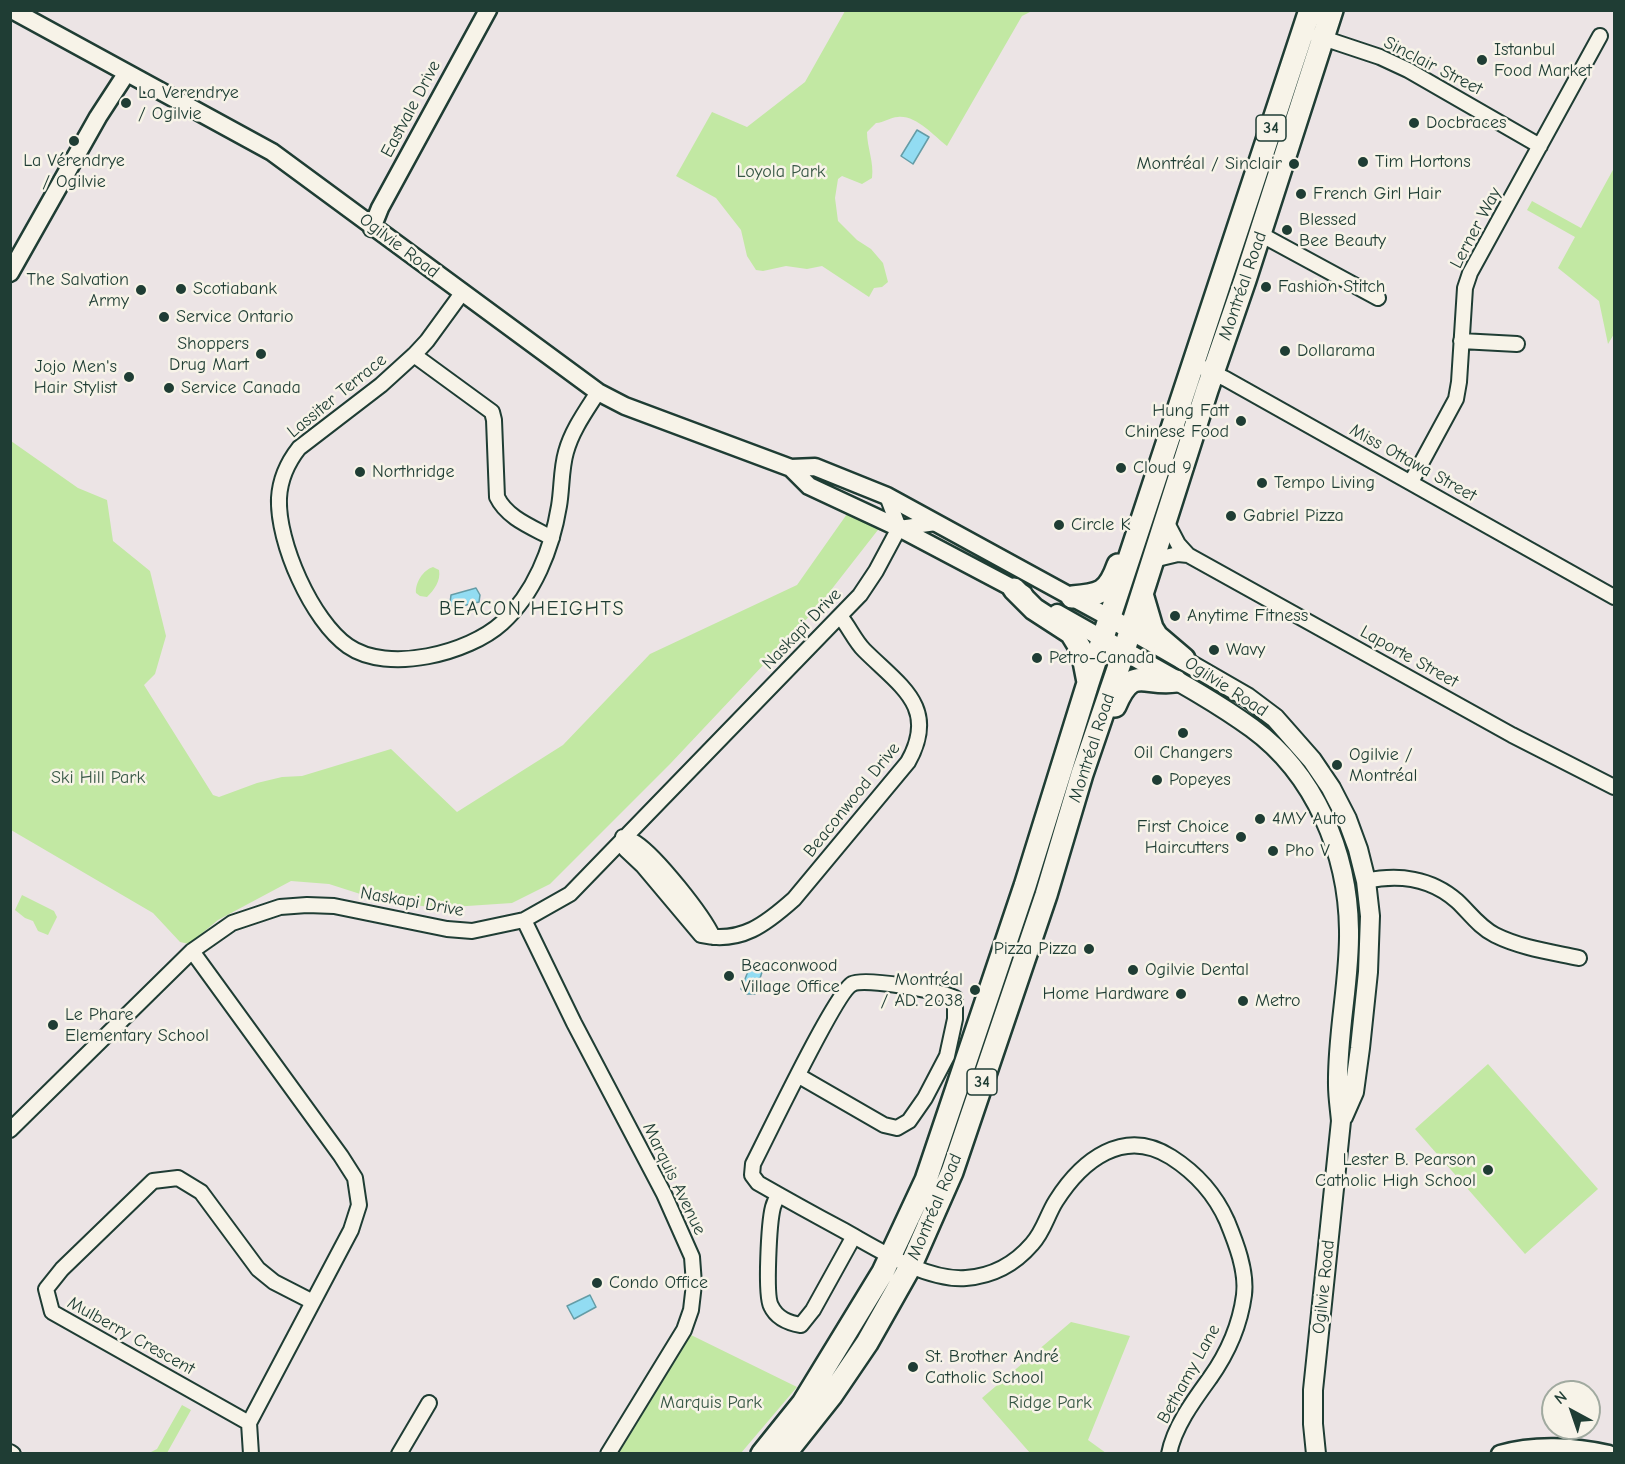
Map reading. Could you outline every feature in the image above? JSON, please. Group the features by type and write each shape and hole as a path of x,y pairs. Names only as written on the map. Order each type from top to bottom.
{"main road":[{"name":"Montréal Road","path":"762,1454 803,1403 891,1256 926,1180 1025,886 1088,682 1310,10"},
{"name":"Montréal Road","path":"785,1454 831,1396 861,1351 911,1265 952,1172 1046,895 1082,774 1332,10"},
{"path":"1072,597 1089,596 1107,588 1112,582 1131,530 1145,512"},
{"path":"1014,589 1034,609 1071,633 1082,651 1088,682"},
{"path":"1142,594 1152,628 1157,636 1184,659"},
{"name":"Ogilvie Road","path":"1110,618 1184,659 1275,718 1312,760 1331,788 1347,819 1366,881 1370,916 1368,972 1354,1092 1341,1121"},
{"name":"Ogilvie Road","path":"1103,639 1213,702 1252,728 1276,750 1309,790 1323,815 1345,882 1350,931 1338,1084 1341,1121 1313,1390 1316,1454"},
{"path":"1082,774 1094,755 1122,689 1127,684 1144,678 1176,681"},
{"path":"1025,886 1046,895"}],"street":[{"name":"Ogilvie Road","path":"12,10 272,152 372,228 598,392 625,406 791,468 815,467 887,496 1110,618"},
{"name":"Eastvale Drive","path":"372,228 380,208 488,10"},
{"name":"Sinclair Street","path":"1303,32 1380,57 1408,70 1540,146"},
{"name":"Lerner Way","path":"1411,482 1456,399 1465,288 1470,273 1600,36"},
{"path":"10,273 98,117 126,74"},
{"path":"1260,234 1378,298"},
{"name":"Lassiter Terrace","path":"462,293 414,355 381,384 304,442 291,457 281,482 279,499 282,530 287,547 308,596 330,631 351,649 392,659 432,656 471,644 502,623 525,596 542,566 552,538 559,505 565,453 575,428 598,392"},
{"path":"1461,341 1517,344"},
{"path":"414,355 492,412 497,497 501,505 515,518 552,538"},
{"name":"Miss Ottawa Street","path":"1194,363 1614,597"},
{"name":"Ogilvie Road","path":"791,468 809,486 899,528 1103,639"},
{"path":"887,496 899,528 936,523"},
{"name":"Laporte Street","path":"1166,521 1178,544 1188,555 1512,735 1614,788"},
{"name":"Naskapi Drive","path":"10,1130 192,951 232,923 280,907 307,905 334,906 447,930 472,931 524,920 570,894 860,595 899,528"},
{"path":"1153,560 1178,554 1188,555"},
{"name":"Beaconwood Drive","path":"623,837 636,843 666,873 708,926 713,937 747,933 774,916 794,899 908,762 920,733 916,707 908,693 862,648 840,616"},
{"path":"1366,881 1382,877 1412,878 1436,886 1456,900 1473,919 1492,934 1516,944 1579,958"},
{"name":"Marquis Avenue","path":"524,920 574,1023 664,1194 692,1257 694,1284 691,1310 684,1330 608,1454"},
{"path":"192,951 355,1178 359,1205 351,1230 249,1423 251,1454"},
{"path":"859,982 873,982 943,993 955,998 956,1019 947,1056 925,1098 909,1121 897,1128 884,1125 799,1076 838,999 850,985 859,982"},
{"name":"Bethamy Lane","path":"799,1076 753,1164 752,1175 758,1183 891,1256 937,1275 952,1278 986,1275 1007,1266 1024,1253 1038,1237 1055,1202 1069,1182 1087,1162 1109,1149 1135,1146 1160,1150 1199,1179 1226,1219 1242,1266 1244,1293 1240,1318 1230,1344 1180,1426 1169,1454"},
{"name":"Mulberry Crescent","path":"249,1423 52,1312 45,1289 62,1269 153,1181 178,1178 201,1192 258,1269 274,1282 313,1302"},
{"path":"779,1195 772,1208 769,1291 770,1306 783,1320 801,1325 813,1310 854,1236"},
{"path":"399,1454 429,1403"},
{"path":"1500,1454 1548,1447 1609,1454"}],"green space":[{"name":"Loyola Park","path":"845,11 1032,11 1022,16 947,146 911,119 892,118 876,123 867,132 872,178 862,184 842,176 838,179 835,198 838,221 857,240 871,249 883,263 888,282 882,287 874,288 869,297 822,266 807,269 786,266 763,271 756,270 747,256 741,230 716,198 676,176 712,112 747,127 805,82"},
{"path":"1614,168 1614,334 1608,344 1599,301 1558,268 1575,237 1527,210 1532,201 1581,228"},
{"name":"Ski Hill Park","path":"11,441 78,488 107,500 113,541 150,571 166,636 155,674 144,685 213,795 219,797 257,783 282,777 302,776 391,749 457,812 563,745 650,654 797,585 847,514 881,526 817,608 670,764 550,884 512,903 437,908 379,900 329,884 291,881 218,920 189,944 180,942 153,913 11,830"},
{"path":"433,567 439,570 436,585 427,597 420,596 416,593 418,581 426,571"},
{"path":"22,895 54,911 57,917 48,935 38,931 33,921 15,910"},
{"path":"1488,1064 1598,1189 1525,1254 1415,1129"},
{"name":"Ridge Park","path":"1071,1322 1130,1336 1088,1440 1106,1453 1030,1453 982,1398"},
{"name":"Marquis Park","path":"691,1335 797,1387 741,1453 619,1453"},
{"path":"182,1405 191,1410 167,1453 149,1453 157,1449"}],"water":[{"path":"917,130 929,137 913,164 901,156"},
{"path":"476,588 480,595 479,602 454,608 450,603 451,595"},
{"path":"751,964 763,969 755,994 747,994 741,989"},
{"path":"590,1295 596,1307 574,1319 567,1306"}],"place":[{"name":"Istanbul Food Market","path":"1482,60"},
{"name":"La Verendrye / Ogilvie","path":"126,103"},
{"name":"Docbraces","path":"1414,123"},
{"name":"La Vérendrye / Ogilvie","path":"74,141"},
{"name":"Tim Hortons","path":"1363,162"},
{"name":"Montréal / Sinclair","path":"1294,164"},
{"name":"French Girl Hair","path":"1301,194"},
{"name":"Blessed Bee Beauty","path":"1287,230"},
{"name":"Fashion Stitch","path":"1266,287"},
{"name":"Scotiabank","path":"181,289"},
{"name":"The Salvation Army","path":"141,290"},
{"name":"Service Ontario","path":"164,317"},
{"name":"Dollarama","path":"1285,351"},
{"name":"Shoppers Drug Mart","path":"261,354"},
{"name":"Jojo Men's Hair Stylist","path":"129,377"},
{"name":"Service Canada","path":"169,388"},
{"name":"Hung Fatt Chinese Food","path":"1241,421"},
{"name":"Cloud 9","path":"1121,468"},
{"name":"Northridge","path":"360,472"},
{"name":"Tempo Living","path":"1262,483"},
{"name":"Gabriel Pizza","path":"1231,516"},
{"name":"Circle K","path":"1059,525"},
{"name":"Anytime Fitness","path":"1175,616"},
{"name":"Wavy","path":"1214,650"},
{"name":"Petro-Canada","path":"1037,658"},
{"name":"Oil Changers","path":"1183,733"},
{"name":"Ogilvie / Montréal","path":"1337,765"},
{"name":"Popeyes","path":"1157,780"},
{"name":"4MY Auto","path":"1260,819"},
{"name":"First Choice Haircutters","path":"1241,837"},
{"name":"Pho V","path":"1273,851"},
{"name":"Pizza Pizza","path":"1089,949"},
{"name":"Ogilvie Dental","path":"1133,970"},
{"name":"Beaconwood Village Office","path":"729,976"},
{"name":"Montréal / AD. 2038","path":"975,990"},
{"name":"Home Hardware","path":"1181,994"},
{"name":"Metro","path":"1243,1001"},
{"name":"Le Phare Elementary School","path":"53,1025"},
{"name":"Lester B. Pearson Catholic High School","path":"1488,1170"},
{"name":"Condo Office","path":"597,1283"},
{"name":"St. Brother André Catholic School","path":"913,1367"}],"district":[{"name":"BEACON HEIGHTS","path":"532,609"}]}
